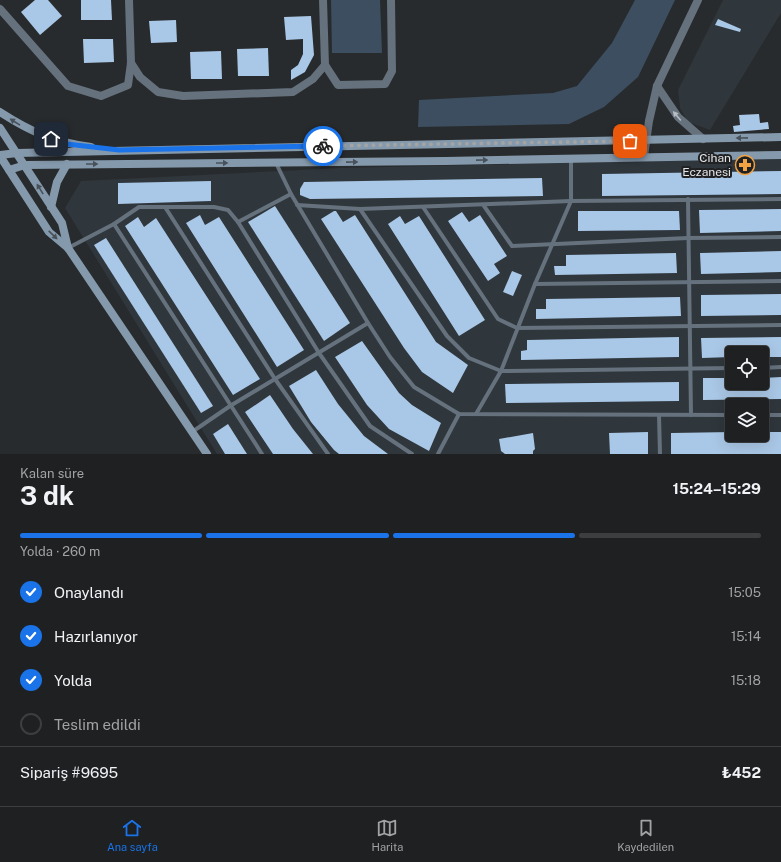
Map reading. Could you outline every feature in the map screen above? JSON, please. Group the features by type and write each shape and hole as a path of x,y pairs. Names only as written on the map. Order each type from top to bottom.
{"street":[{"path":"0,8 68,86 101,96 128,85 131,63 129,0"},
{"path":"323,0 325,64 338,85 385,84 392,71 391,0"},
{"path":"644,156 657,86 698,0"},
{"path":"131,63 140,77 158,92 183,96 293,92 313,79 325,64"},
{"path":"657,86 678,117 703,139"},
{"path":"0,112 21,125 51,139 67,144 119,150"},
{"path":"0,128 62,223 68,248"},
{"path":"207,454 68,248 49,232 0,156 17,153 248,146 646,141 781,137"},
{"path":"9,170 25,165 66,164 276,163 781,154"},
{"path":"51,207 57,182 66,164"}],"lane":[{"path":"476,414 501,371 535,284 572,201 571,158"},
{"path":"276,163 291,194 390,357 414,387 459,414 725,415"},
{"path":"238,222 291,194"},
{"path":"688,199 689,369 691,415"},
{"path":"298,205 360,209 484,206 572,201 781,199"},
{"path":"484,206 512,246 688,238 781,237"},
{"path":"68,248 114,224 139,207 214,207 228,210 238,222 319,353 370,426 412,454"},
{"path":"165,207 275,379 328,454"},
{"path":"423,207 498,319 517,328 781,325"},
{"path":"360,209 447,336 469,358 501,371 725,368"},
{"path":"114,224 262,454"},
{"path":"535,284 688,283 781,280"},
{"path":"192,432 230,406 368,322"},
{"path":"769,368 781,367"},
{"path":"438,454 459,414"},
{"path":"659,415 660,454"},
{"path":"769,415 781,415"}],"shaded area":[{"path":"331,0 380,0 382,53 332,53"},
{"path":"635,0 675,0 638,77 604,107 569,124 418,127 419,100 553,93 577,86 612,43"},
{"path":"723,0 781,0 781,13 710,130 688,122 680,108 678,90"},
{"path":"781,158 781,454 217,454 65,208 81,181 340,168"}],"building":[{"path":"35,0 48,0 62,16 40,35 21,12"},
{"path":"81,0 111,0 112,20 81,20"},
{"path":"311,16 314,55 305,72 291,80 291,70 298,65 303,54 303,39 286,40 284,17"},
{"path":"718,19 741,29 740,32 715,25"},
{"path":"176,20 177,42 151,43 149,21"},
{"path":"83,39 113,39 114,62 84,63"},
{"path":"268,48 269,76 238,76 237,49"},
{"path":"221,51 222,79 191,79 190,52"},
{"path":"759,114 760,123 768,122 769,129 734,132 733,126 740,125 739,115"},
{"path":"781,171 781,194 602,196 602,174"},
{"path":"542,178 543,196 310,199 300,195 300,189 304,182"},
{"path":"211,181 211,201 118,204 118,183"},
{"path":"275,206 350,323 324,341 248,222"},
{"path":"781,209 781,231 700,233 699,210"},
{"path":"336,211 343,222 355,215 436,342 468,365 453,393 422,372 404,348 321,219"},
{"path":"578,211 679,211 680,230 578,231"},
{"path":"462,212 469,222 480,215 507,256 494,264 500,273 488,281 448,221"},
{"path":"200,215 205,225 219,217 304,350 277,367 186,223"},
{"path":"400,216 405,224 419,216 485,320 459,336 388,224"},
{"path":"138,217 144,227 156,218 260,379 233,395 125,226"},
{"path":"106,238 213,406 201,413 94,245"},
{"path":"781,251 781,272 701,274 700,253"},
{"path":"676,253 677,273 555,275 554,266 566,266 566,255"},
{"path":"512,271 522,275 513,296 503,292"},
{"path":"781,294 781,315 701,316 701,295"},
{"path":"680,297 681,316 536,319 536,309 546,309 546,299"},
{"path":"679,337 679,357 521,360 521,351 527,350 527,340"},
{"path":"781,337 781,357 769,357 769,346 725,346 725,357 702,358 701,338"},
{"path":"362,341 399,393 412,405 441,423 429,451 389,429 367,405 335,357"},
{"path":"316,370 338,404 364,436 388,454 339,454 334,450 311,422 289,386"},
{"path":"781,377 781,399 725,398 725,400 703,400 703,378 725,378 725,390 769,390 769,378"},
{"path":"679,382 679,401 506,403 505,384"},
{"path":"270,395 293,429 313,454 273,454 245,412"},
{"path":"228,424 247,454 225,454 213,434"},
{"path":"648,432 648,454 610,454 609,433"},
{"path":"725,432 725,442 769,442 769,432 781,432 781,454 671,454 671,433"},
{"path":"533,433 535,449 533,454 505,454 501,451 499,439"}],"way so far":[{"path":"323,146 630,141"}],"place":[{"name":"Cihan Eczanesi","path":"745,165"}],"route":[{"path":"51,139 67,144 119,150 248,146 323,146"}]}
